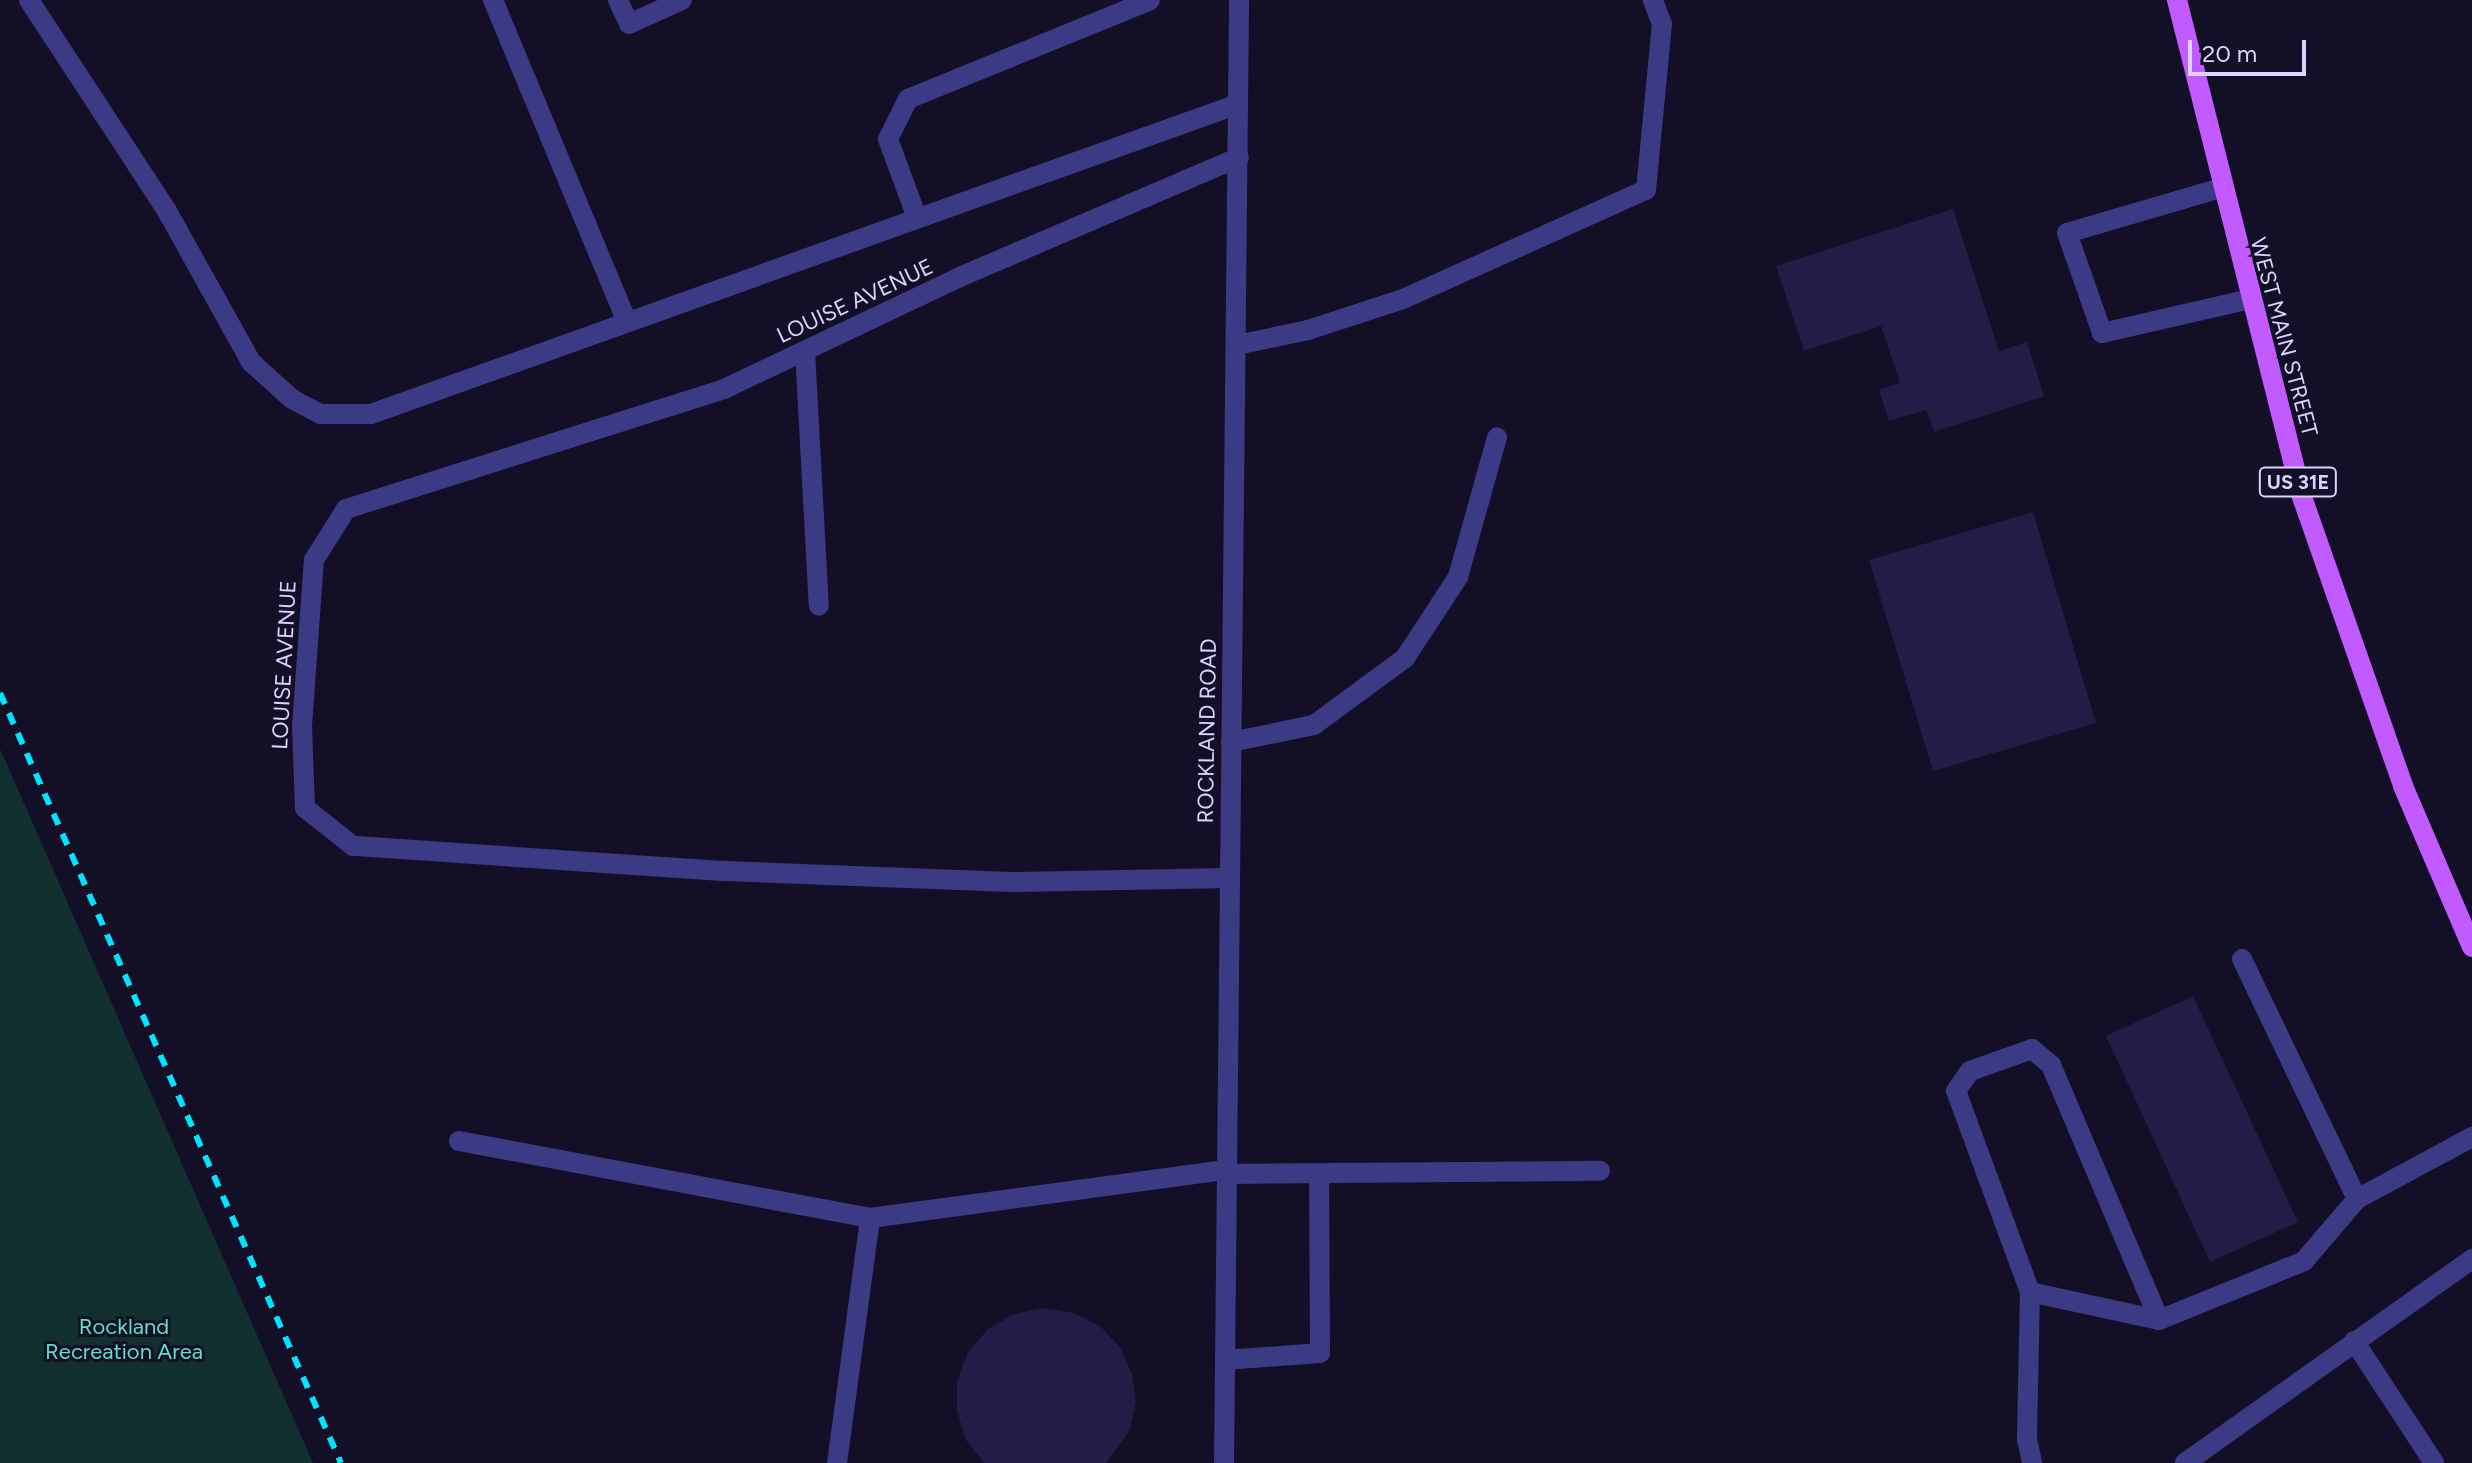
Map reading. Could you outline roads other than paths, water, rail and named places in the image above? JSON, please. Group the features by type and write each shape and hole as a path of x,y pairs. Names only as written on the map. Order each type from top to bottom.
{"main road":[{"name":"WEST MAIN STREET","path":"2177,0 2221,188 2302,497 2403,786 2472,947"}],"street":[{"path":"29,0 167,211 251,362 292,399 320,414 371,414 626,319 1238,104"},
{"path":"493,0 626,319"},
{"path":"618,0 629,24 682,0"},
{"path":"917,218 888,139 908,99 1150,0"},
{"name":"ROCKLAND ROAD","path":"1224,1463 1239,0"},
{"path":"1237,345 1308,330 1403,299 1646,190 1662,24 1653,0"},
{"name":"LOUISE AVENUE","path":"1230,878 1012,882 722,871 353,846 305,808 302,726 314,560 346,509 724,389 962,276 1239,157"},
{"path":"2221,188 2067,233 2102,333 2250,299"},
{"path":"805,351 819,606"},
{"path":"1231,742 1314,725 1405,658 1458,577 1497,437"},
{"path":"2242,959 2357,1199"},
{"path":"2032,1463 2027,1439 2030,1292 1956,1091 1970,1071 2032,1049 2051,1065 2159,1320"},
{"path":"2030,1292 2159,1320 2304,1261 2357,1199 2472,1137"},
{"path":"459,1141 870,1218 1226,1172 1600,1171"},
{"path":"1225,1360 1320,1353 1319,1174"},
{"path":"837,1463 870,1218"},
{"path":"2185,1463 2472,1259"},
{"path":"2354,1341 2434,1463"}],"railway":[{"path":"0,693 341,1463"}],"park label":[{"name":"Rockland Recreation Area","path":"124,1338"}]}
